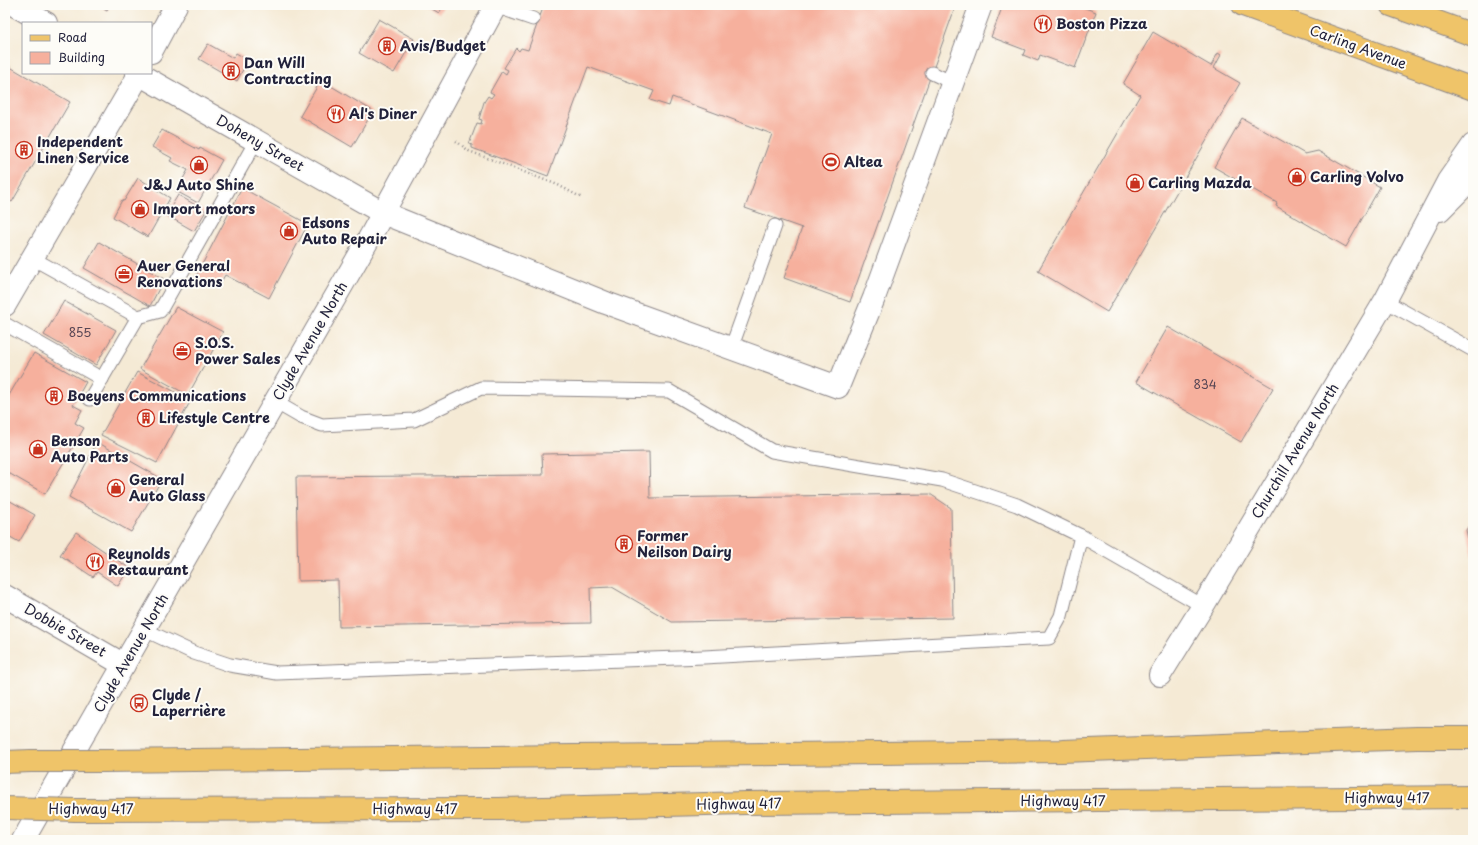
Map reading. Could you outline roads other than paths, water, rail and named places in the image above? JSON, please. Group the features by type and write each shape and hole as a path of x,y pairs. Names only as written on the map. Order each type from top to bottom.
{"main road":[{"name":"Carling Avenue","path":"1243,5 1473,89"},
{"path":"1392,5 1473,35"},
{"path":"5,762 1062,751 1417,738 1473,738"},
{"name":"Highway 417","path":"5,808 76,810 499,809 754,803 1473,797"}],"street":[{"path":"14,5 44,22"},
{"path":"152,50 176,5"},
{"name":"Clyde Avenue North","path":"23,840 383,213 496,5"},
{"path":"953,83 981,5"},
{"path":"5,305 138,74"},
{"name":"Doheny Street","path":"141,74 383,213 549,281 640,316 838,387 874,298 953,83"},
{"name":"Churchill Avenue North","path":"1160,675 1203,606 1385,301 1448,181 1473,146"},
{"name":"Churchill Avenue North","path":"1426,224 1473,177"},
{"name":"Dobbie Street","path":"5,596 124,665"}],"lane":[{"path":"496,5 533,19"},
{"path":"932,74 953,83"},
{"path":"32,258 138,317 160,311 256,141"},
{"path":"731,349 775,226"},
{"path":"1385,301 1473,350"},
{"path":"90,400 138,317"},
{"path":"5,324 102,379"},
{"path":"275,402 301,417 322,425 414,420 481,388 669,391 772,451 942,480 1017,505 1081,536 1203,606"},
{"path":"144,630 194,653 230,665 277,673 704,657 1049,638 1061,616 1081,536"}],"place":[{"name":"Boston Pizza","path":"1043,24"},
{"name":"Avis/Budget","path":"387,46"},
{"name":"Dan Will Contracting","path":"231,71"},
{"name":"Al's Diner","path":"336,114"},
{"name":"Independent Linen Service","path":"24,150"},
{"name":"Altea","path":"831,162"},
{"name":"J&J Auto Shine","path":"199,165"},
{"name":"Carling Volvo","path":"1297,177"},
{"name":"Carling Mazda","path":"1135,183"},
{"name":"Import motors","path":"140,209"},
{"name":"Edsons Auto Repair","path":"289,231"},
{"name":"Auer General Renovations","path":"124,274"},
{"name":"S.O.S. Power Sales","path":"182,351"},
{"name":"Boeyens Communications","path":"54,396"},
{"name":"Lifestyle Centre","path":"146,418"},
{"name":"Benson Auto Parts","path":"38,449"},
{"name":"General Auto Glass","path":"116,488"},
{"name":"Former Neilson Dairy","path":"624,544"},
{"name":"Reynolds Restaurant","path":"95,562"},
{"name":"Clyde / Laperrière","path":"139,703"}]}
